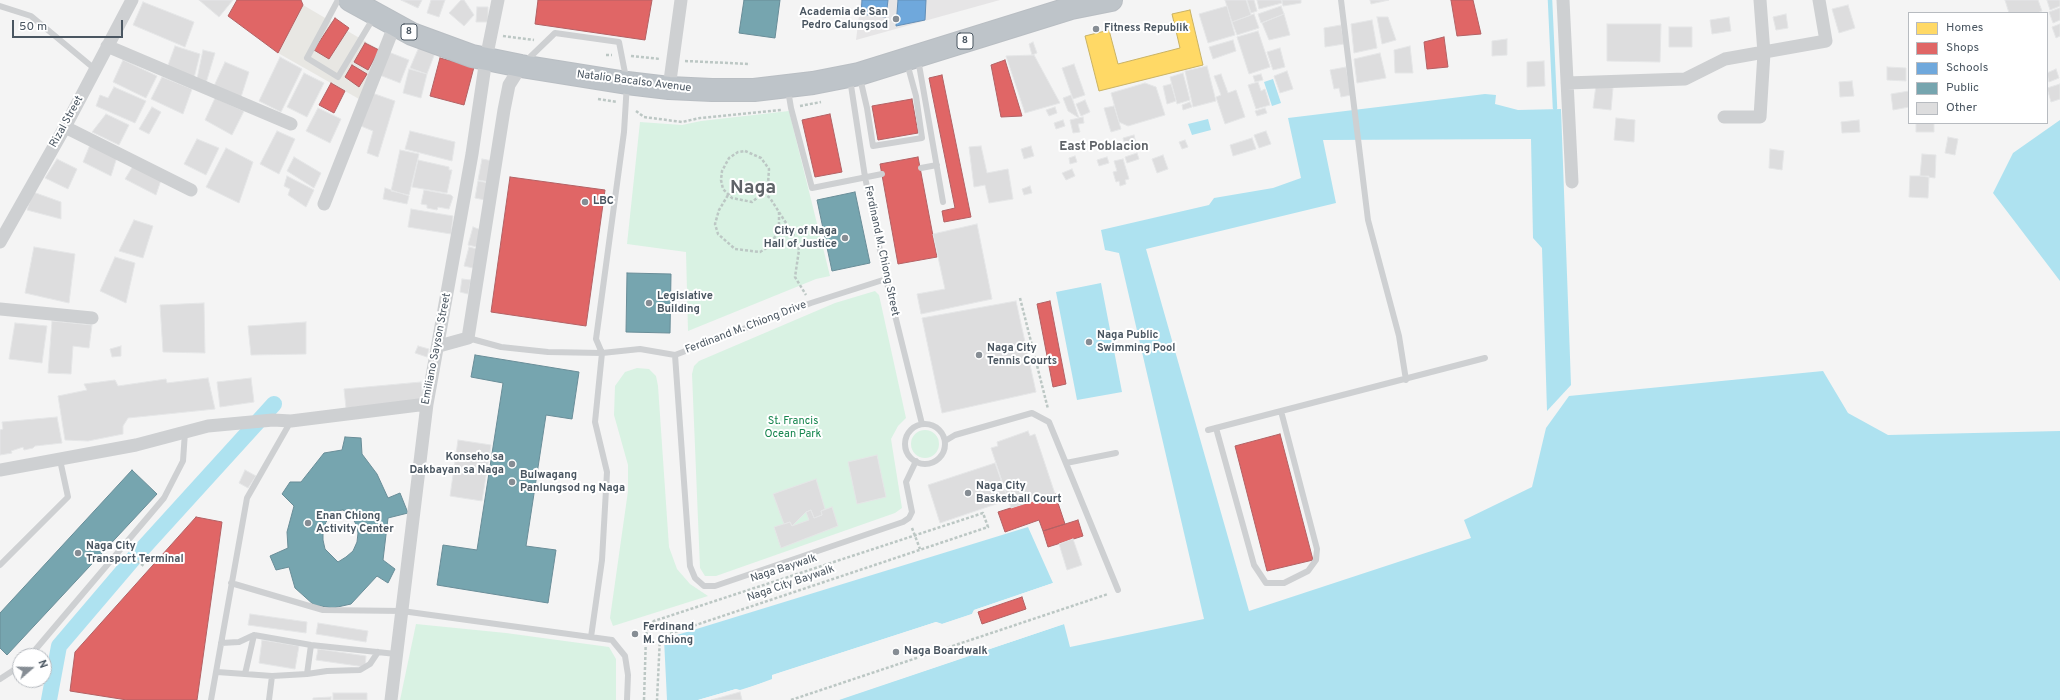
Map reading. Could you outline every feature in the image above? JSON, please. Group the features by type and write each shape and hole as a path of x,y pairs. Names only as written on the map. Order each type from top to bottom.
{"highway":[{"name":"Natalio Bacalso Avenue","path":"350,0 412,34 472,56 521,66 626,93 669,88 754,90 788,86 854,82 912,58 1071,8 1111,0"}],"street":[{"name":"Rizal Street","path":"0,242 65,127 132,0"},
{"name":"Emiliano Sayson Street","path":"391,700 427,404 439,346 472,154 486,59 498,0"},
{"path":"669,88 681,0"},
{"path":"1563,0 1572,182"},
{"path":"1724,117 1760,117 1764,53 1760,0"},
{"path":"1567,82 1685,79 1725,59 1826,41 1819,0"},
{"path":"324,204 395,24"},
{"path":"107,46 291,124"},
{"path":"439,346 468,338 504,110 509,85 521,66"},
{"path":"65,127 192,190"},
{"path":"0,309 92,318"},
{"path":"0,470 136,445 185,432 242,422 273,420 290,421 427,404"}],"lane":[{"path":"338,0 307,58 338,77 376,14"},
{"path":"1341,0 1368,220 1399,336 1406,380"},
{"path":"0,6 30,16 43,24 96,70"},
{"path":"521,66 555,33 619,42 626,93 624,132 596,339 602,353 596,422 607,472 602,560 591,637"},
{"path":"854,82 867,108 873,146 922,138 912,58"},
{"path":"912,58 944,202"},
{"name":"Ferdinand M. Chiong Street","path":"854,82 865,177 886,279 922,424"},
{"path":"788,86 791,108 812,188 882,174"},
{"path":"921,168 937,165"},
{"name":"Ferdinand M. Chiong Drive","path":"468,338 501,347 548,352 602,353 640,349 675,355 811,303 886,279"},
{"path":"675,355 690,566 695,578 704,586 715,586 896,525 909,518 912,512 912,506 906,482 916,461"},
{"path":"1208,430 1406,380 1485,358"},
{"path":"1216,428 1254,565 1266,582 1284,583 1308,571 1316,560 1317,549 1281,411"},
{"path":"945,441 955,435 1032,413 1049,422 1118,590"},
{"path":"211,700 247,498 290,421"},
{"path":"922,424 935,426 943,435 945,441 943,453 934,462 922,464 907,453 906,440 911,429 922,424"},
{"path":"37,648 164,498 183,461 185,432"},
{"path":"1066,463 1116,453"},
{"path":"0,565 68,497 60,460"},
{"path":"231,584 323,610 402,611 612,640 624,656 628,675 627,700"},
{"path":"221,643 239,642 254,636 311,645 396,654"},
{"path":"245,674 254,636"},
{"path":"307,674 311,645"},
{"path":"217,672 272,676 327,671 360,670 370,664 378,652"},
{"path":"0,679 12,671"},
{"path":"269,700 272,676"}],"path":[{"path":"491,34 546,42"},
{"path":"598,99 626,93 644,117 682,122 700,118 791,108 854,82"},
{"path":"745,151 761,158 769,170 768,184 763,193 752,202 739,200 728,195 723,188 721,180 725,163 738,152 745,151"},
{"path":"779,212 779,229 770,246 760,252 735,249 718,234 715,224 719,210 728,195 739,190 763,193 770,198 779,212 795,238 799,250 796,277 811,303"},
{"path":"1020,298 1047,406 1049,422"},
{"name":"Naga Baywalk","path":"644,700 646,635 649,626 654,621 983,513 988,527"},
{"path":"909,518 920,549"},
{"name":"Naga City Baywalk","path":"657,700 660,637 988,527"},
{"path":"134,558 144,566"},
{"path":"791,700 1118,590"}],"shaded area":[{"name":"Academia de San Pedro Calungsod","path":"861,0 1000,0 856,40"},
{"path":"303,5 380,50 359,99 278,53"}],"green space":[{"path":"789,111 830,276 816,279 688,331 686,252 627,244 640,122 682,125 701,121"},
{"name":"St. Francis Ocean Park","path":"875,291 879,295 906,418 898,426 891,439 902,508 895,513 716,576 705,576 700,568 692,374 694,366 699,361 835,303"},
{"path":"637,368 649,369 656,376 658,386 669,547 677,569 690,584 708,596 613,626 610,618 628,491 628,465 614,415 615,386 625,372"},
{"path":"925,430 935,434 939,444 935,454 925,458 915,454 911,444 915,434"},
{"path":"416,624 506,633 609,647 616,659 616,700 400,700"}],"water":[{"path":"1273,79 1281,103 1272,106 1264,82"},
{"path":"1485,94 1496,95 1495,104 1518,110 1561,109 1571,385 1547,411 1542,248 1533,238 1531,139 1323,140 1336,203 1146,249 1249,611 1471,538 1464,520 1532,487 1546,428 1569,396 1823,371 1848,413 1888,435 2060,431 2060,700 839,700 1064,624 1070,647 1204,619 1119,253 1105,250 1101,230 1209,205 1214,198 1273,188 1301,178 1288,118"},
{"path":"1208,119 1211,130 1192,135 1188,124"},
{"path":"2060,120 2060,281 1993,193 2013,153"},
{"name":"Naga Public Swimming Pool","path":"1101,283 1122,392 1077,400 1056,292"},
{"path":"1028,527 1053,583 974,610 972,614 942,624 936,622 773,675 772,679 740,691 736,689 698,700 667,700 664,639"}],"pier":[{"path":"1053,583 1054,585 975,612 973,615 942,626 936,624 774,677 773,681 741,692 736,691 706,700 698,700 736,689 740,690 772,680 772,675 936,622 942,624 972,614 974,610"},
{"path":"1063,622 1064,624 837,700 838,698"}],"building: Homes":[{"path":"1190,10 1203,65 1099,91 1085,36 1109,30 1118,64 1180,48 1172,14"}],"building: Shops":[{"path":"237,0 301,0 303,5 278,53 228,16"},
{"path":"538,0 652,0 645,40 535,24"},
{"path":"1451,0 1473,0 1481,34 1457,36"},
{"path":"335,18 349,28 329,59 314,50"},
{"path":"1444,37 1448,67 1427,69 1424,42"},
{"path":"365,43 379,50 368,70 354,62"},
{"path":"440,58 474,67 464,105 430,96"},
{"path":"1005,60 1022,116 1001,117 991,65"},
{"path":"352,65 367,74 359,87 345,77"},
{"path":"942,75 971,217 944,222 942,211 955,208 929,78"},
{"path":"331,83 345,91 334,113 319,105"},
{"path":"912,99 918,133 878,140 872,106"},
{"path":"830,114 842,172 815,177 802,120"},
{"path":"918,157 937,257 898,264 880,164"},
{"path":"510,177 605,190 586,326 491,312"},
{"path":"1050,301 1066,384 1053,387 1037,304"},
{"path":"1280,434 1313,560 1267,571 1235,446"},
{"path":"1055,494 1065,524 1043,531 1039,520 1005,532 998,512"},
{"path":"196,517 222,522 197,700 127,700 70,691 75,652"},
{"path":"1078,520 1083,536 1048,547 1043,531"},
{"path":"1022,597 1026,609 982,624 978,612"}],"building: Schools":[{"path":"862,0 888,0 886,17 861,14"},
{"path":"898,0 926,0 925,20 896,26"}],"building: Public":[{"path":"744,0 780,0 775,38 739,33"},
{"path":"855,192 870,263 832,271 817,200"},
{"name":"Legislative Building","path":"627,273 671,274 670,333 626,332"},
{"name":"Bulwagang Panlungsod ng Naga","path":"475,355 579,372 572,419 546,415 526,546 556,550 548,603 437,585 443,545 477,550 503,383 471,377"},
{"name":"Enan Chiong Activity Center","path":"345,437 361,438 362,454 377,474 388,498 400,493 408,513 388,518 383,560 395,569 388,583 377,576 351,604 333,608 314,605 295,588 289,567 276,570 270,556 288,548 287,532 294,506 282,494 290,482 301,482 324,453 342,450","holes":["343,510 351,516 356,524 358,533 357,542 353,551 338,562 325,549 323,530 326,522 337,511"]},
{"name":"Naga City Transport Terminal","path":"132,470 157,494 7,655 0,648 0,613"}],"building: Other":[{"path":"199,0 233,0 219,17"},
{"path":"401,0 422,0 418,8"},
{"path":"431,0 445,0 439,17 427,13"},
{"path":"461,0 464,0 474,15 464,26 449,13"},
{"path":"1225,0 1246,0 1251,15 1232,22"},
{"path":"1247,0 1254,0 1257,11 1251,13"},
{"path":"1257,0 1281,0 1282,3 1259,9"},
{"path":"1282,0 1301,0 1301,3 1283,6"},
{"path":"1370,0 1389,0 1371,4"},
{"path":"2005,0 2038,0 2042,11 2040,12 2009,12"},
{"path":"2047,0 2060,0 2060,6 2050,10"},
{"path":"143,2 194,22 185,47 133,25"},
{"path":"1848,5 1855,28 1839,33 1832,9"},
{"path":"1227,6 1235,35 1208,43 1199,14"},
{"path":"1281,6 1284,14 1261,23 1258,14"},
{"path":"477,7 488,7 488,22 476,22"},
{"path":"2060,8 2060,20 2053,23 2049,12"},
{"path":"1254,14 1259,28 1237,35 1232,22"},
{"path":"1284,14 1290,35 1269,40 1262,23"},
{"path":"1786,14 1788,28 1776,30 1773,17"},
{"path":"1377,17 1388,17 1396,40 1382,44"},
{"path":"1729,17 1731,31 1712,34 1710,20"},
{"path":"1372,20 1377,48 1354,53 1351,24"},
{"path":"1607,24 1661,24 1660,62 1607,61"},
{"path":"2060,24 2060,36 2056,38 2052,27"},
{"path":"1341,25 1344,44 1325,47 1324,28"},
{"path":"1669,27 1692,27 1692,47 1669,47"},
{"path":"1258,31 1270,67 1249,74 1237,37"},
{"path":"1507,39 1507,55 1492,56 1492,41"},
{"path":"1233,40 1236,51 1213,59 1209,47"},
{"path":"1033,42 1037,53 1032,55 1029,44"},
{"path":"175,46 200,54 194,78 167,68"},
{"path":"1410,46 1413,73 1395,73 1394,50"},
{"path":"419,47 435,53 427,74 410,68"},
{"path":"1280,48 1285,67 1273,70 1267,52"},
{"path":"203,50 215,53 206,83 197,79"},
{"path":"386,51 409,60 400,83 377,74"},
{"path":"1380,53 1386,78 1357,83 1354,59"},
{"path":"1034,55 1060,103 1025,113 1006,56"},
{"path":"280,57 302,69 281,112 259,101"},
{"path":"123,60 157,76 146,98 113,82"},
{"path":"1544,61 1545,86 1527,87 1527,62"},
{"path":"225,62 249,72 241,97 214,86"},
{"path":"1074,64 1085,95 1073,99 1062,68"},
{"path":"1207,66 1216,101 1193,107 1185,71"},
{"path":"1346,67 1351,95 1341,97 1339,88 1334,89 1330,70"},
{"path":"1887,67 1906,68 1906,81 1887,80"},
{"path":"409,69 427,74 421,98 403,93"},
{"path":"2056,69 2059,78 2049,82 2048,73"},
{"path":"1287,71 1293,89 1280,93 1274,76"},
{"path":"304,73 324,83 307,117 287,107"},
{"path":"1183,73 1190,100 1177,104 1170,77"},
{"path":"1221,74 1228,93 1236,90 1245,117 1225,124 1216,97 1221,95 1214,76"},
{"path":"1261,74 1263,80 1255,82 1253,76"},
{"path":"162,77 192,89 183,114 151,99"},
{"path":"1852,81 1854,96 1840,97 1839,82"},
{"path":"1258,82 1261,91 1265,89 1270,105 1256,109 1248,85"},
{"path":"1145,83 1156,87 1165,115 1128,126 1119,122 1111,93"},
{"path":"1171,84 1176,101 1167,104 1163,86"},
{"path":"2060,84 2060,99 2051,102 2048,88"},
{"path":"1596,85 1613,88 1611,110 1593,108"},
{"path":"114,87 146,101 135,123 96,106 100,95 108,98"},
{"path":"1908,91 1908,107 1893,110 1891,94"},
{"path":"372,93 395,101 378,157 367,153 373,131 361,126"},
{"path":"1071,95 1079,118 1068,111 1063,98"},
{"path":"215,98 244,111 232,135 205,120"},
{"path":"1085,100 1090,112 1081,116 1076,104"},
{"path":"1190,102 1192,107 1183,110 1182,105"},
{"path":"1114,106 1121,129 1111,132 1104,108"},
{"path":"152,107 161,112 149,134 139,129"},
{"path":"1055,107 1057,113 1049,116 1046,110"},
{"path":"318,108 341,119 330,143 306,131"},
{"path":"1265,108 1267,113 1257,116 1255,111"},
{"path":"106,114 129,125 119,145 92,132"},
{"path":"1083,117 1084,123 1078,124 1080,132 1073,133 1070,120"},
{"path":"1616,118 1635,120 1634,142 1614,140"},
{"path":"1063,120 1065,126 1056,129 1054,123"},
{"path":"1859,120 1860,132 1842,133 1841,122"},
{"path":"1916,124 1934,124 1934,132 1916,132"},
{"path":"277,131 295,139 279,174 260,164"},
{"path":"410,131 455,142 452,161 405,149"},
{"path":"1266,131 1271,144 1259,148 1254,135"},
{"path":"1134,135 1137,147 1126,150 1123,138"},
{"path":"1948,137 1958,139 1955,155 1945,153"},
{"path":"1252,138 1256,149 1233,156 1230,145"},
{"path":"197,139 219,148 206,175 184,164"},
{"path":"1185,140 1188,147 1182,149 1179,142"},
{"path":"90,145 117,157 111,176 83,162"},
{"path":"981,146 987,173 1008,169 1013,199 989,203 985,185 974,187 969,147"},
{"path":"1031,146 1034,156 1024,159 1021,149"},
{"path":"226,148 253,162 239,203 206,187"},
{"path":"1770,149 1784,151 1782,170 1769,168"},
{"path":"400,150 419,154 409,195 391,191"},
{"path":"1137,153 1139,159 1127,163 1125,157"},
{"path":"1922,154 1936,155 1935,178 1920,176"},
{"path":"1163,155 1168,169 1157,173 1152,159"},
{"path":"1075,156 1077,162 1070,164 1069,158"},
{"path":"294,157 321,173 314,188 287,171"},
{"path":"1107,157 1109,163 1099,166 1097,160"},
{"path":"57,159 77,169 68,189 45,178"},
{"path":"482,159 493,161 490,182 478,180"},
{"path":"1123,159 1129,179 1125,180 1126,184 1120,186 1119,181 1116,182 1113,172 1117,171 1114,161"},
{"path":"418,160 449,167 449,170 452,170 447,193 412,187"},
{"path":"133,166 161,180 156,195 125,179"},
{"path":"1072,169 1075,176 1066,180 1062,173"},
{"path":"287,176 314,190 306,207 288,195 290,189 284,186"},
{"path":"1910,176 1929,176 1928,198 1909,197"},
{"path":"478,181 489,183 485,200 475,198"},
{"path":"1030,186 1032,193 1024,195 1022,189"},
{"path":"385,188 409,196 407,204 383,199"},
{"path":"424,190 451,195 453,197 449,209 438,207 437,210 427,208 427,205 421,204"},
{"path":"33,192 61,202 61,219 27,210"},
{"path":"411,209 453,216 451,234 408,227"},
{"path":"134,220 153,226 143,258 119,251"},
{"path":"977,224 992,299 921,314 917,294 945,289 933,234"},
{"path":"473,227 481,230 477,247 468,245"},
{"path":"34,247 75,254 69,303 25,293"},
{"path":"469,247 477,249 473,268 464,266"},
{"path":"115,257 135,263 126,303 100,291"},
{"path":"462,279 471,280 468,294 460,292"},
{"name":"Naga City Tennis Courts","path":"1016,301 1036,392 942,413 922,318"},
{"path":"204,303 205,353 163,352 160,305"},
{"path":"52,321 92,325 89,348 73,346 71,374 48,373"},
{"path":"306,322 306,354 251,355 248,326"},
{"path":"15,323 47,326 42,363 9,359"},
{"path":"121,346 121,356 112,357 110,349"},
{"path":"418,346 429,349 427,357 415,353"},
{"path":"208,378 215,409 128,418 123,426 123,434 88,441 65,440 58,396 87,390 84,384 115,380 118,386 166,379 167,383"},
{"path":"251,378 254,402 220,407 217,382"},
{"path":"421,382 423,401 346,408 344,389"},
{"path":"57,417 62,443 35,446 24,450 23,447 11,451 12,453 0,455 0,430 3,429 2,422"},
{"path":"1028,431 1030,436 1035,434 1055,494 1011,508 991,448 998,446 997,442"},
{"path":"458,440 491,445 482,501 450,496"},
{"path":"877,455 886,497 857,504 848,462"},
{"name":"Naga City Basketball Court","path":"995,463 1008,500 940,523 928,485"},
{"path":"245,470 256,476 248,488 239,483"},
{"path":"816,479 825,509 821,511 822,515 814,518 811,510 806,512 792,526 790,522 784,524 773,494"},
{"path":"832,507 838,526 781,548 774,527 790,522 792,526 809,520 806,512 811,510 814,518 822,515 821,511"},
{"path":"1073,539 1082,565 1067,570 1059,544"},
{"path":"250,614 307,622 306,633 248,625"},
{"path":"318,623 368,631 366,642 316,634"},
{"path":"262,640 299,646 295,669 259,663"},
{"path":"318,649 366,656 365,667 316,660"},
{"path":"740,692 742,700 711,700"},
{"path":"333,693 367,693 367,700 333,700"},
{"path":"331,697 331,700 313,700 313,698"}],"waterway":[{"path":"1550,0 1555,108"},
{"path":"49,700 59,646 134,558 274,404"}],"place":[{"name":"Academia de San Pedro Calungsod","path":"896,19"},
{"name":"Fitness Republik","path":"1096,29"},
{"name":"LBC","path":"585,202"},
{"name":"City of Naga Hall of Justice","path":"845,238"},
{"name":"Legislative Building","path":"649,303"},
{"name":"Naga Public Swimming Pool","path":"1089,342"},
{"name":"Naga City Tennis Courts","path":"979,355"},
{"name":"Konseho sa Dakbayan sa Naga","path":"512,464"},
{"name":"Bulwagang Panlungsod ng Naga","path":"512,482"},
{"name":"Naga City Basketball Court","path":"968,493"},
{"name":"Enan Chiong Activity Center","path":"308,523"},
{"name":"Naga City Transport Terminal","path":"78,553"},
{"name":"Ferdinand M. Chiong","path":"635,634"},
{"name":"Naga Boardwalk","path":"896,652"}],"district":[{"name":"East Poblacion","path":"1104,147"},
{"name":"Naga","path":"753,189"}]}
